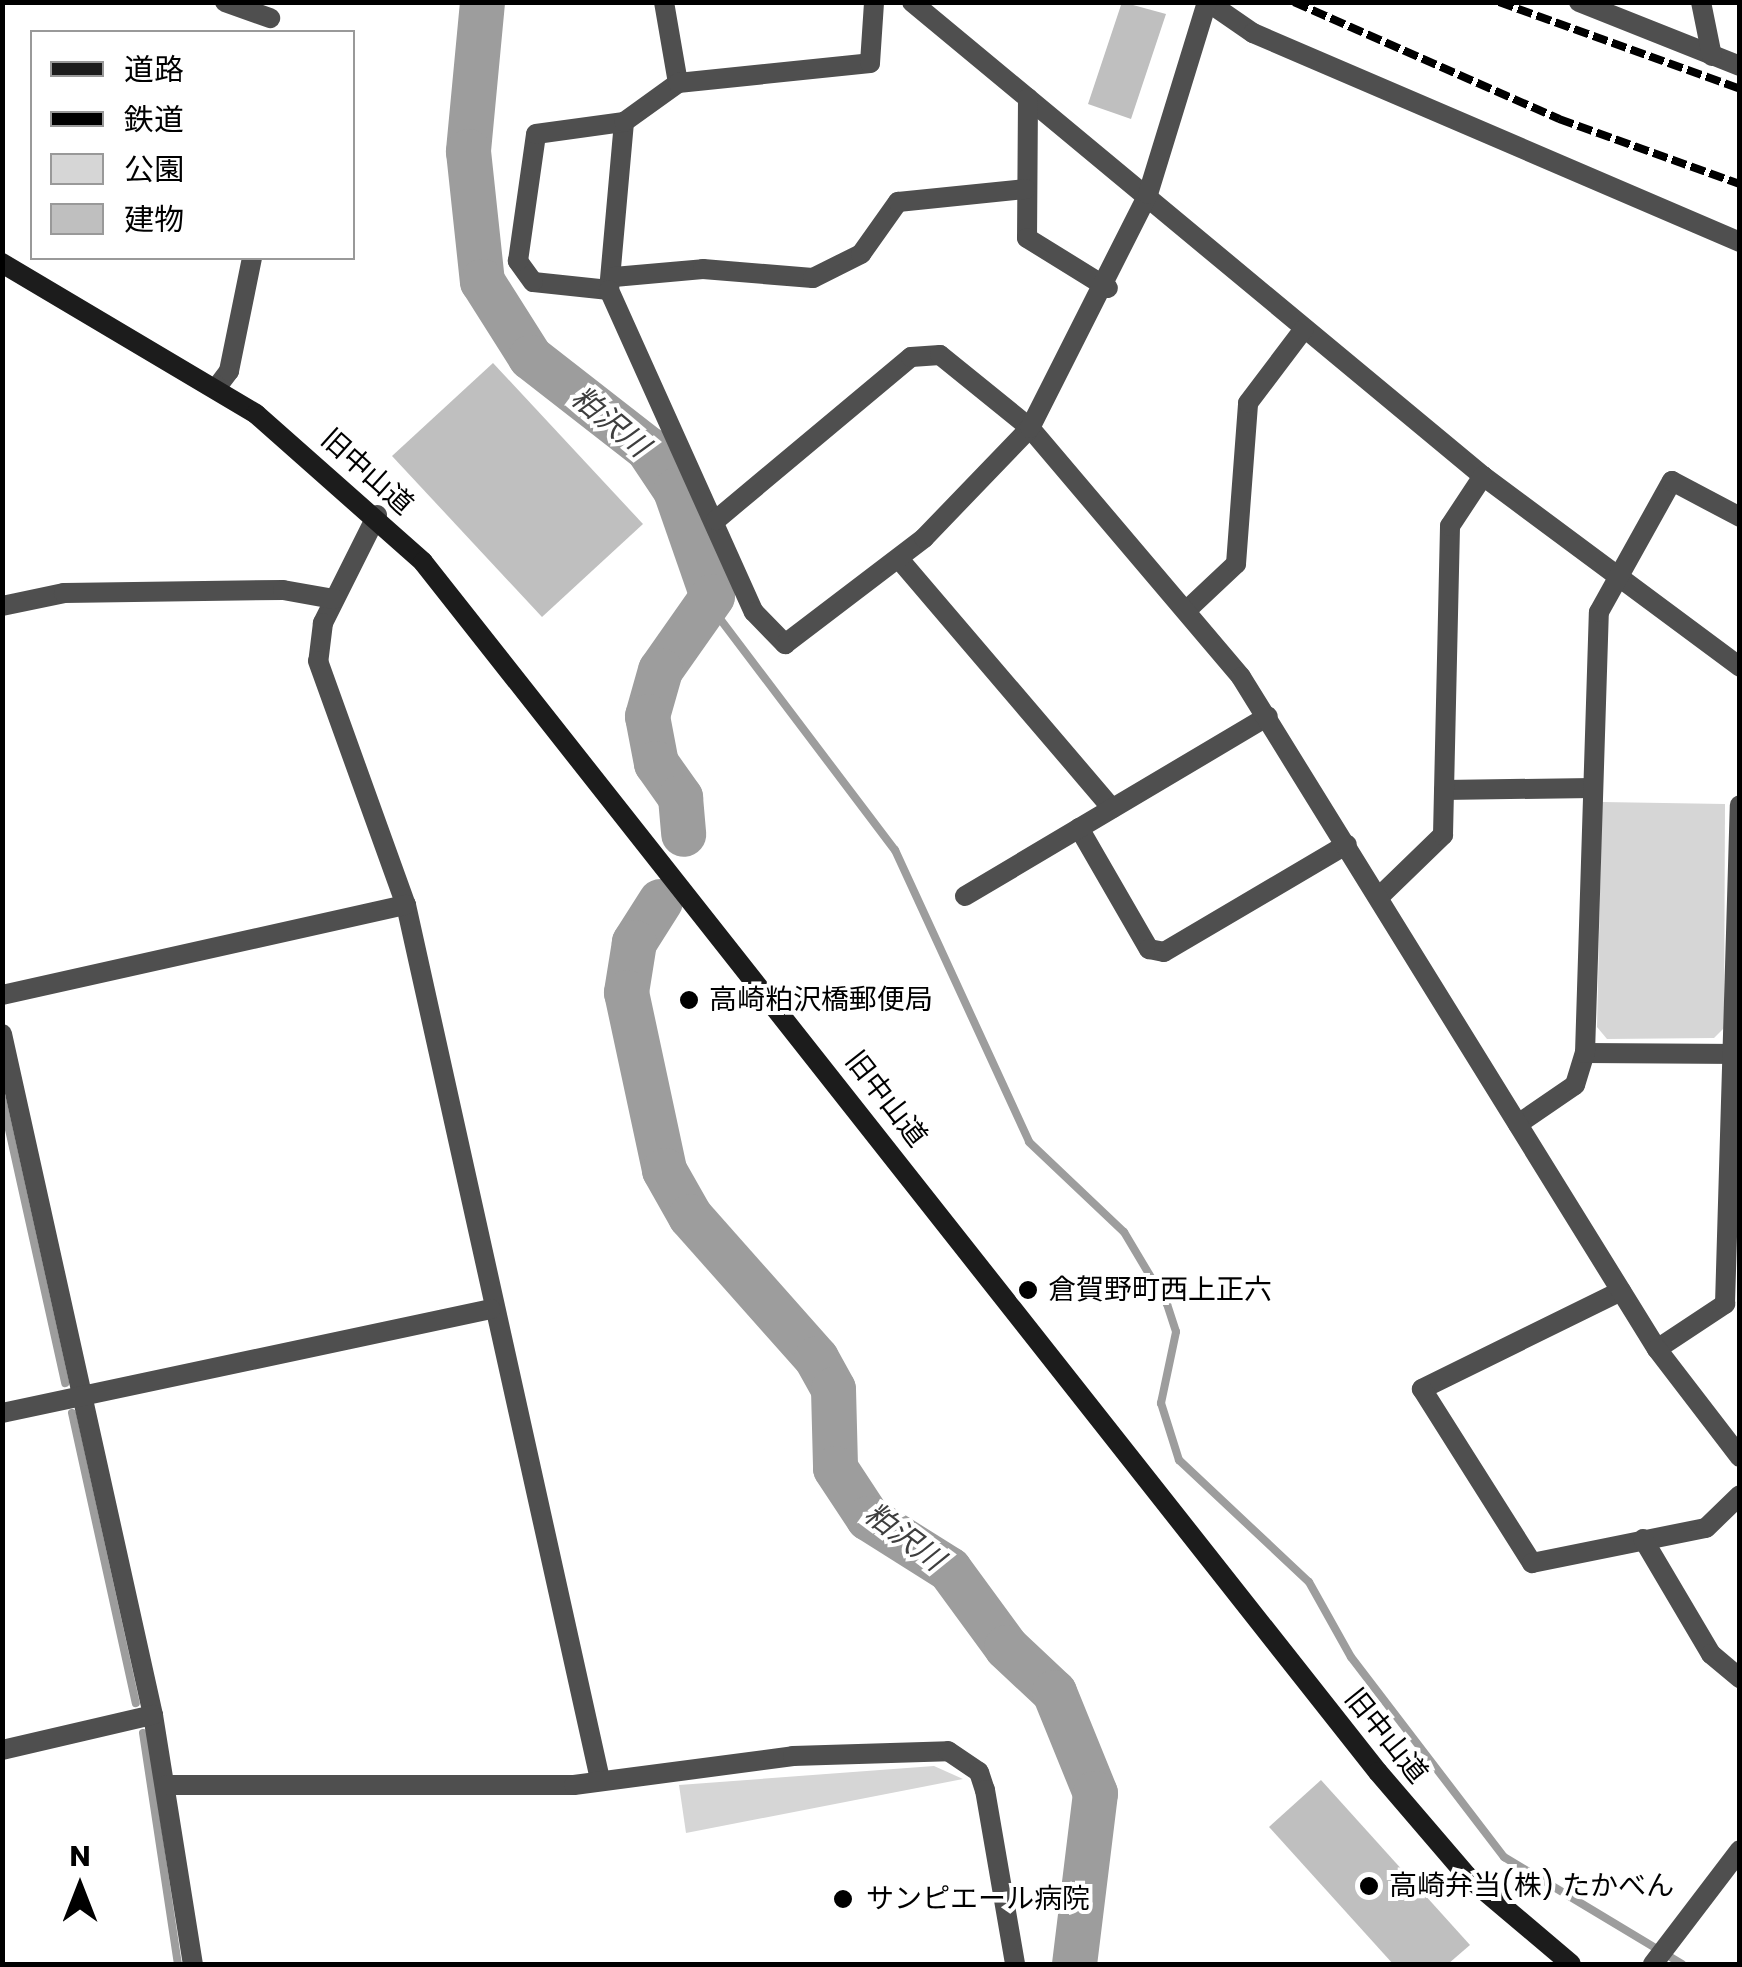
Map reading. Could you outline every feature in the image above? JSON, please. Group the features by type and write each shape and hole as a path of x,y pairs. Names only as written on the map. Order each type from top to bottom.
{"main road":[{"name":"旧中山道","path":"2,264 216,386 377,515 682,882 1378,1772 1467,1876 1571,1964"}],"street":[{"path":"225,2 270,18"},
{"path":"664,2 678,83"},
{"path":"874,2 870,64 678,83 624,122 536,134 518,260 534,282 612,283 703,270 814,278 862,254 898,202 1025,189"},
{"path":"912,2 1148,194 1483,476 1740,666"},
{"path":"624,122 612,283 754,612 785,644 899,559 1030,428 1108,288 1148,194 1207,2 1253,34 1740,242"},
{"path":"1579,2 1740,66"},
{"path":"1702,2 1712,56"},
{"path":"1028,98 1026,238 1108,288"},
{"path":"216,386 229,372 252,260"},
{"path":"1188,610 1236,564 1248,403 1304,329"},
{"path":"716,520 911,357 940,356 1030,428 1188,610 1268,716 1620,1291 1657,1348 1740,1457"},
{"path":"1380,896 1443,835 1450,526 1483,476"},
{"path":"1518,1124 1575,1085 1585,1053 1599,612 1672,480 1740,516"},
{"path":"377,515 334,599 318,642 321,674 406,905 491,1309 600,1779"},
{"path":"899,559 1112,808"},
{"path":"2,606 64,592 283,590 334,599"},
{"path":"965,896 1268,716"},
{"path":"1444,790 1593,788"},
{"path":"1657,1348 1725,1304 1736,1054 1740,805"},
{"path":"1079,828 1148,949 1164,952 1347,844"},
{"path":"2,995 406,905"},
{"path":"2,1034 153,1715 194,1964"},
{"path":"1585,1053 1736,1054"},
{"path":"1620,1291 1422,1388 1532,1562 1706,1528 1740,1495"},
{"path":"2,1413 491,1309"},
{"path":"1643,1540 1711,1654 1740,1678"},
{"path":"2,1750 153,1715"},
{"path":"167,1785 600,1779 793,1756 948,1751 979,1772 985,1790 1016,1964"},
{"path":"1653,1964 1740,1850"}],"green space":[{"path":"1602,802 1725,804 1724,1028 1714,1038 1607,1039 1597,1027"},
{"path":"934,1766 963,1779 686,1833 679,1785"}],"building":[{"path":"1122,2 1166,14 1131,119 1088,104"},
{"path":"493,363 643,524 542,617 392,456"},
{"name":"高崎弁当(株) たかべん","path":"1321,1780 1470,1945 1448,1964 1393,1964 1269,1827"}],"waterway":[{"name":"粕沢川","path":"482,2 468,151 482,281 530,357 647,448 675,490 712,596 660,670 647,716 656,763 680,797 683,834"},
{"path":"708,603 895,850 1029,1142 1124,1232 1167,1304 1176,1332 1161,1403 1179,1460 1309,1582 1351,1657 1504,1857 1682,1964"},
{"name":"粕沢川","path":"660,901 634,942 626,992 664,1170 690,1216 816,1358 833,1389 835,1468 868,1518 949,1569 1006,1647 1054,1692 1095,1793 1074,1964"},
{"path":"2,1098 65,1383"},
{"path":"72,1413 136,1703"},
{"path":"143,1733 178,1964"}],"railway":[{"path":"1294,2 1559,119 1740,184"},
{"path":"1499,2 1740,89"}],"place":[{"name":"高崎粕沢橋郵便局","path":"689,1000"},
{"name":"倉賀野町西上正六","path":"1028,1290"},
{"name":"高崎弁当(株) たかべん","path":"1369,1886"},
{"name":"サンピエール病院","path":"843,1899"}]}
